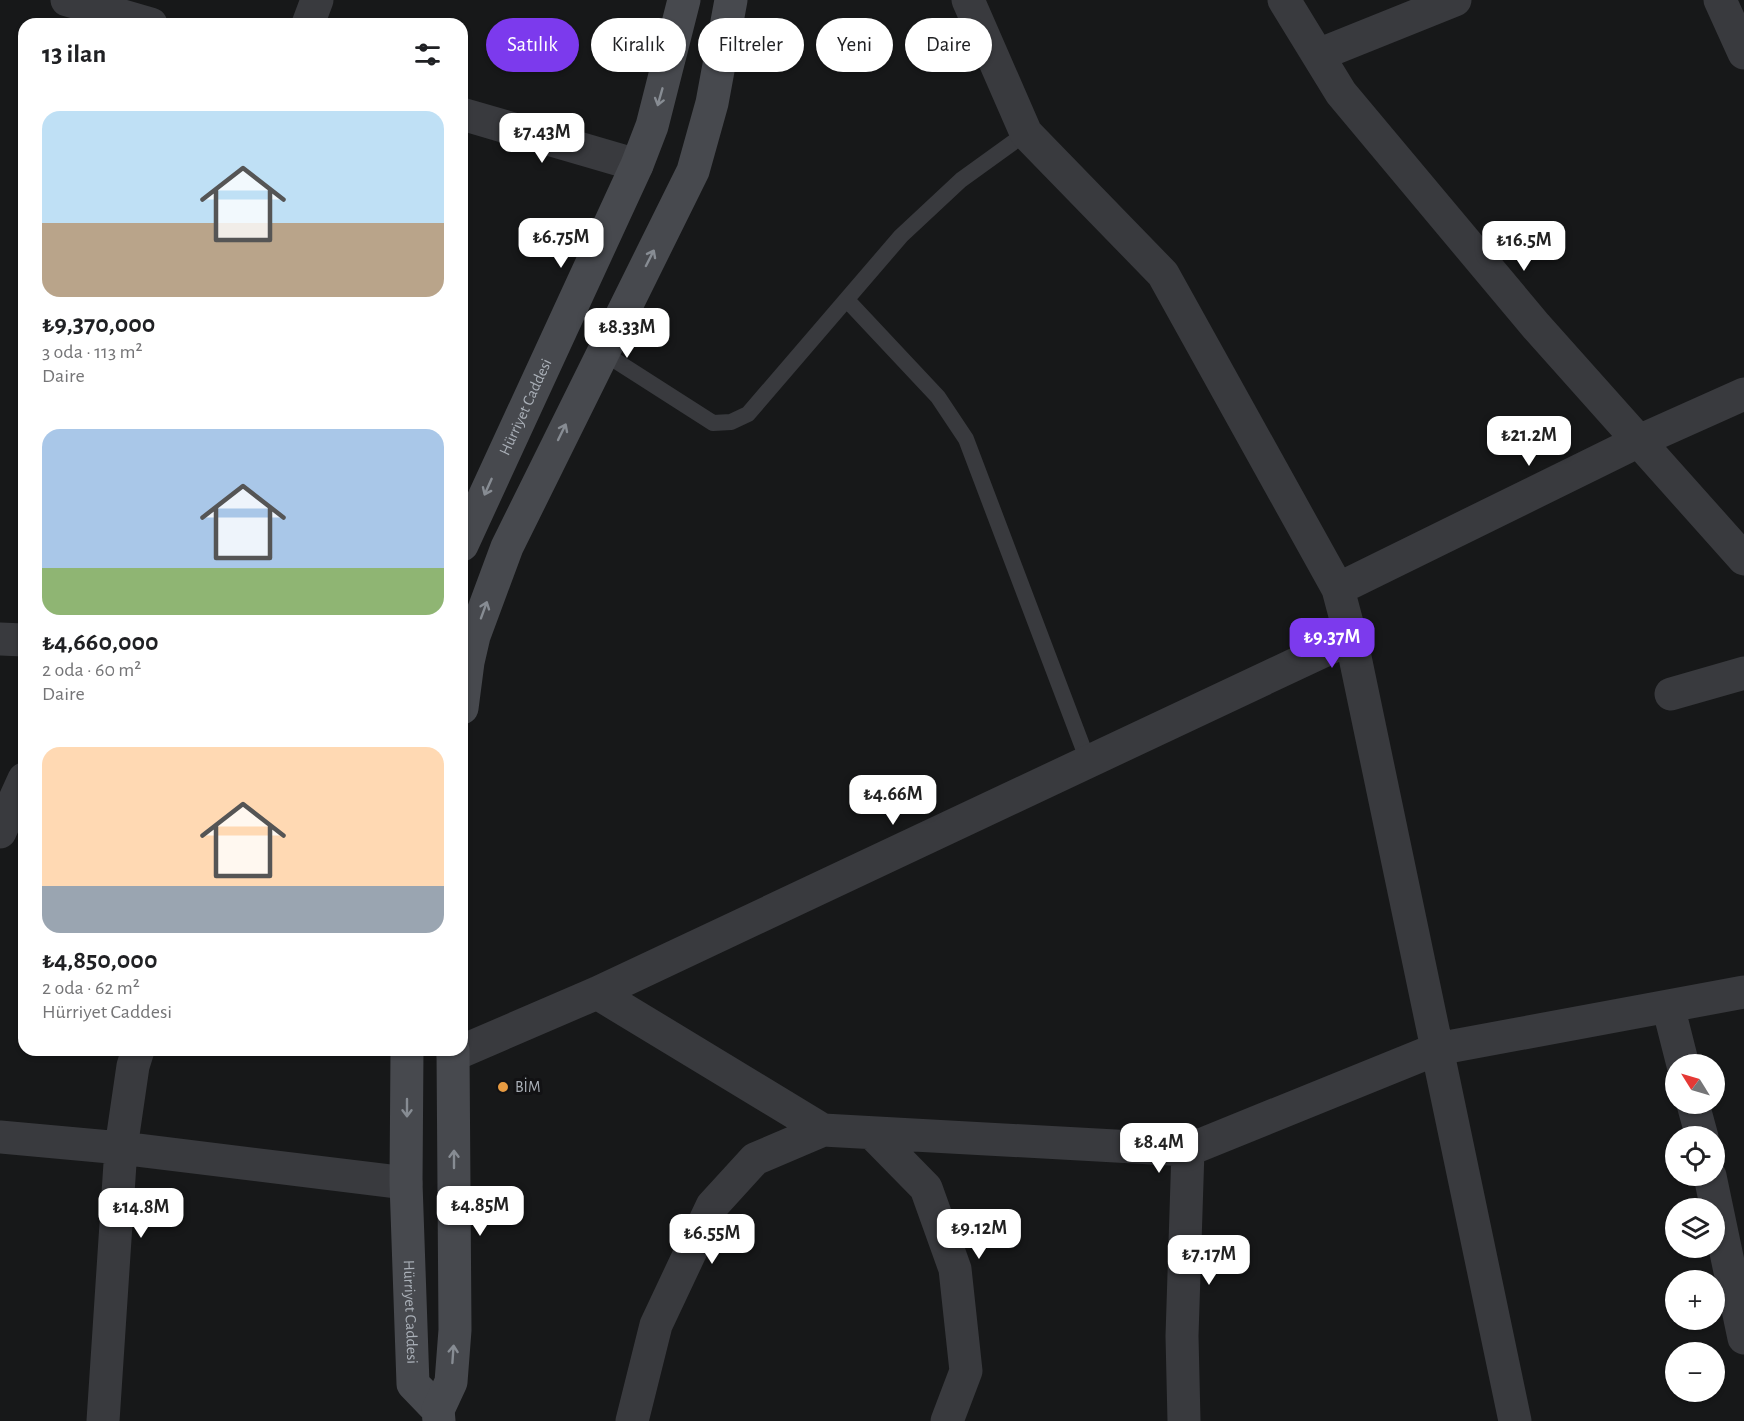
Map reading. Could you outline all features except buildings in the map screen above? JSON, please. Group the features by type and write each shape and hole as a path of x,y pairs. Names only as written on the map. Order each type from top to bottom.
{"main road":[{"name":"Hürriyet Caddesi","path":"468,532 637,165 652,126 684,0"},
{"path":"468,662 474,636 507,547 693,171 712,103 731,0"},
{"name":"Hürriyet Caddesi","path":"407,1056 406,1183 412,1384 438,1415"},
{"path":"438,1415 451,1382 455,1330 453,1056"}],"street":[{"path":"67,0 130,18"},
{"path":"311,18 317,0"},
{"path":"968,0 1026,133 1163,274 1338,590 1351,638 1515,1421"},
{"path":"1284,0 1341,93 1536,326 1744,559"},
{"path":"1318,55 1455,0"},
{"path":"1720,0 1744,53"},
{"path":"468,116 637,165"},
{"path":"1338,590 1639,441 1744,394"},
{"path":"468,1047 597,993 1351,638"},
{"path":"0,639 18,640"},
{"path":"1671,694 1744,673"},
{"path":"0,832 18,792"},
{"path":"632,1421 656,1325 712,1206 755,1159 823,1131 1188,1150 1437,1049 1744,992"},
{"path":"597,993 823,1131"},
{"path":"1668,1006 1680,1054"},
{"path":"103,1421 121,1148 136,1056"},
{"path":"872,1133 926,1188 955,1269 966,1371 948,1421"},
{"path":"0,1137 121,1148 406,1183"},
{"path":"1184,1421 1182,1336 1188,1150"},
{"path":"1713,1186 1734,1245 1744,1338"}],"lane":[{"path":"602,352 713,423 731,422 748,414 762,401 902,236 961,180 1026,133"},
{"path":"847,300 938,397 966,439 1088,761"}],"place":[{"name":"BİM","path":"503,1087"}]}
